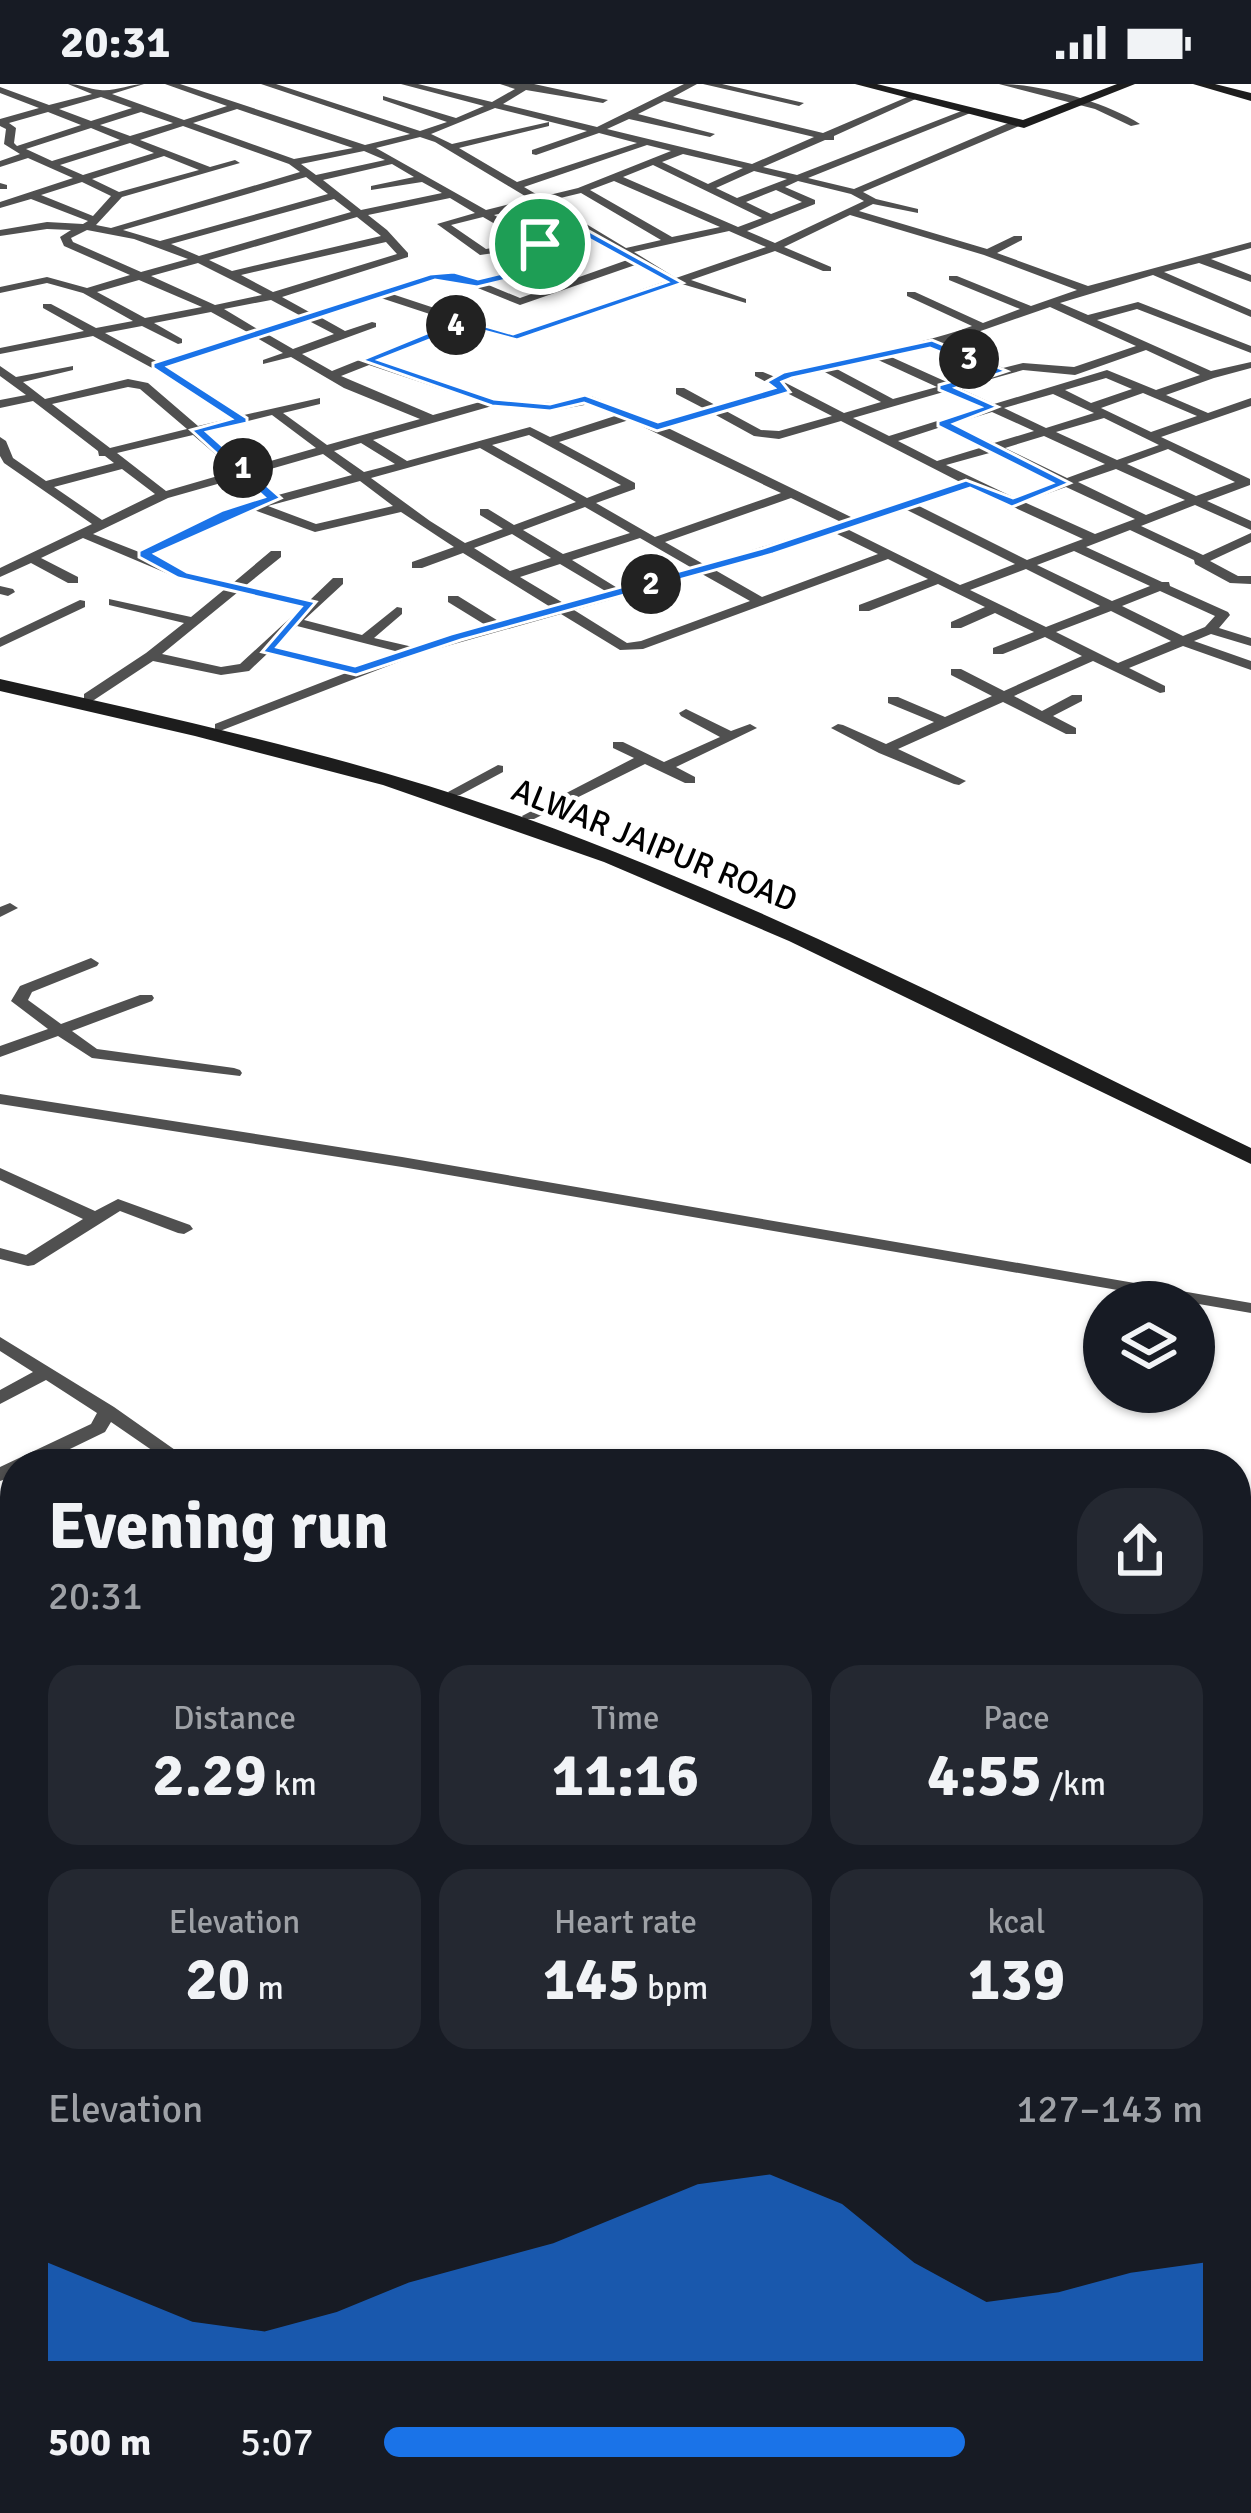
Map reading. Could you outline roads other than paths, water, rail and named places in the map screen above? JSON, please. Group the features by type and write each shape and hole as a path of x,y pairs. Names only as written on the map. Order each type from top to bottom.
{"main road":[{"path":"861,84 1016,124 1033,123 1129,84"},
{"path":"1198,84 1251,98"},
{"name":"ALWAR JAIPUR ROAD","path":"0,681 220,727 529,816 760,908 1251,1143"},
{"name":"ALWAR JAIPUR ROAD","path":"0,681 259,747 539,830 818,947 1251,1157"}],"street":[{"path":"2,91 28,84"},
{"path":"0,351 268,297 404,255 293,162 73,84"},
{"path":"0,122 139,84"},
{"path":"170,84 394,161 572,260 477,283"},
{"path":"266,84 421,132 519,185 589,235 636,261 680,282 742,301"},
{"path":"406,84 855,192 914,211"},
{"path":"505,84 603,100"},
{"path":"659,84 688,86"},
{"path":"708,84 799,103"},
{"path":"1004,84 1084,103 1135,124"},
{"path":"293,162 457,122 495,109 527,86"},
{"path":"536,152 596,131 688,86"},
{"path":"2,91 208,170"},
{"path":"711,186 760,169 915,97"},
{"path":"386,98 457,122"},
{"path":"663,98 830,138"},
{"path":"53,164 240,106"},
{"path":"0,164 140,109"},
{"path":"741,200 968,112"},
{"path":"627,115 710,134"},
{"path":"0,122 11,128 8,144 118,195"},
{"path":"451,147 550,122"},
{"path":"855,192 1016,124"},
{"path":"915,133 961,148"},
{"path":"502,136 570,169"},
{"path":"519,185 643,144"},
{"path":"589,235 484,253 442,224 582,190 681,151"},
{"path":"0,205 163,153"},
{"path":"115,229 310,176 394,161"},
{"path":"655,161 771,218"},
{"path":"235,163 118,195 92,222 64,240 212,307 331,376 432,419"},
{"path":"613,177 827,269"},
{"path":"375,188 425,178"},
{"path":"621,252 730,230 812,202 778,187"},
{"path":"582,190 669,240"},
{"path":"87,291 357,214 454,194"},
{"path":"31,195 92,222 201,258 344,335"},
{"path":"160,244 332,196"},
{"path":"218,199 292,232"},
{"path":"381,294 513,338 773,248 872,201"},
{"path":"853,213 988,253 1087,290"},
{"path":"0,233 51,223 92,222"},
{"path":"232,274 388,238"},
{"path":"988,253 1018,238"},
{"path":"261,241 290,257"},
{"path":"657,427 715,410 822,366 932,344 1087,290 1249,247"},
{"path":"1202,260 1251,279"},
{"path":"520,302 636,261"},
{"path":"547,268 581,283"},
{"path":"1154,272 1251,314"},
{"path":"158,366 442,275 477,283 567,322"},
{"path":"953,278 1029,309"},
{"path":"0,290 46,280 87,291 178,341"},
{"path":"562,289 611,307"},
{"path":"911,294 981,326"},
{"path":"1049,302 1210,375"},
{"path":"1087,319 1138,305 1251,350"},
{"path":"47,306 158,366 243,420"},
{"path":"334,310 411,341"},
{"path":"331,376 465,322"},
{"path":"267,362 372,325"},
{"path":"932,344 1000,371"},
{"path":"680,391 767,436 1000,371 1035,364 1076,371 1147,346"},
{"path":"876,354 1251,526"},
{"path":"367,360 492,403 550,407 585,399 631,415 789,494 888,555 1160,689"},
{"path":"822,366 889,402"},
{"path":"13,381 69,368"},
{"path":"0,370 164,495"},
{"path":"935,465 1150,392 1246,370"},
{"path":"759,374 971,483 1097,540"},
{"path":"889,440 1107,374 1208,417"},
{"path":"0,404 135,383 198,430 274,498"},
{"path":"958,590 1246,482 1055,390"},
{"path":"104,453 316,401"},
{"path":"1151,436 1251,402"},
{"path":"0,573 164,495 492,403"},
{"path":"275,412 401,508 564,611 634,648 888,555"},
{"path":"553,440 631,415"},
{"path":"585,416 601,424"},
{"path":"943,423 1147,520"},
{"path":"144,554 274,498 530,430 631,486 417,565"},
{"path":"362,438 404,464"},
{"path":"0,441 3,455 98,523"},
{"path":"480,443 760,601"},
{"path":"1012,502 1169,445"},
{"path":"46,485 122,465"},
{"path":"220,727 414,651 620,595 971,483"},
{"path":"508,576 789,494"},
{"path":"253,505 315,528 401,508"},
{"path":"908,506 1184,642 1251,666"},
{"path":"484,512 620,595"},
{"path":"1132,526 1235,580 1251,580"},
{"path":"83,534 144,554 183,575 311,605"},
{"path":"1200,558 1251,537"},
{"path":"1078,548 1223,616 1210,630 1117,668"},
{"path":"89,697 151,656 275,554"},
{"path":"30,558 73,580"},
{"path":"864,608 938,580"},
{"path":"151,656 233,672 267,649 338,581"},
{"path":"998,651 1164,585"},
{"path":"453,598 497,627"},
{"path":"114,602 193,621"},
{"path":"5,637 80,604"},
{"path":"956,625 995,608"},
{"path":"366,638 397,611"},
{"path":"295,622 414,651"},
{"path":"1210,630 1251,642"},
{"path":"267,649 356,671"},
{"path":"884,750 1093,656"},
{"path":"956,672 1071,730"},
{"path":"1042,716 1077,698"},
{"path":"893,700 947,723"},
{"path":"686,713 731,737"},
{"path":"665,766 750,728"},
{"path":"838,728 959,781"},
{"path":"618,745 690,780"},
{"path":"529,816 646,758"},
{"path":"455,792 498,770"},
{"path":"91,963 19,994 19,1000 56,1032 92,1053 234,1073"},
{"path":"0,1052 146,998"},
{"path":"0,1099 1251,1309"},
{"path":"0,1174 93,1217"},
{"path":"0,1253 28,1261 118,1204 184,1229"},
{"path":"0,1343 163,1449"},
{"path":"0,1398 46,1373"},
{"path":"54,1449 98,1428 107,1411"}]}
